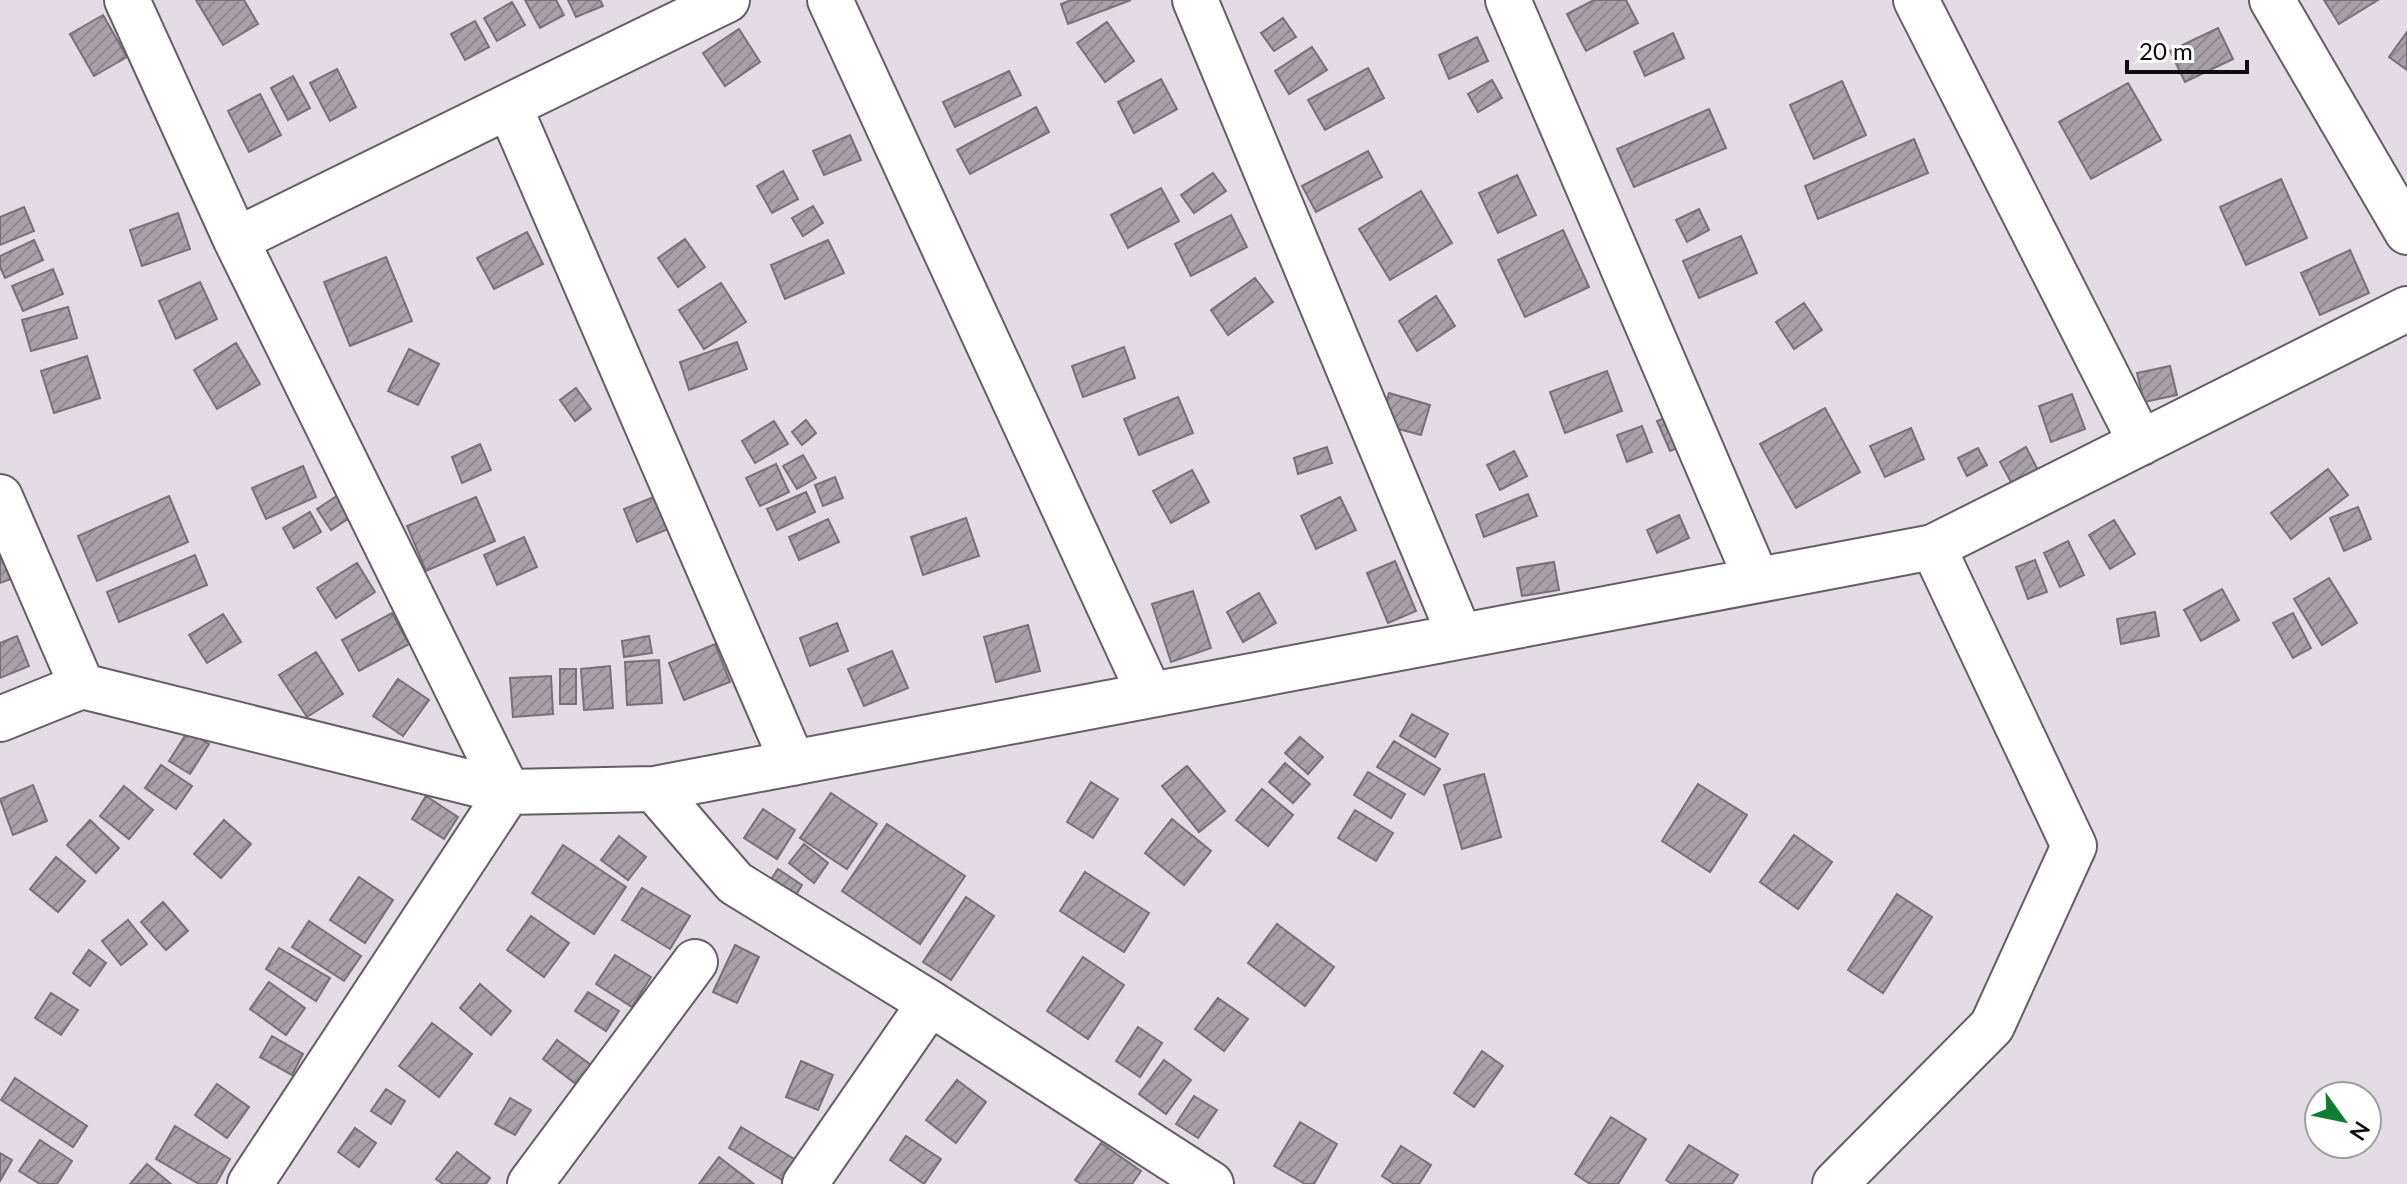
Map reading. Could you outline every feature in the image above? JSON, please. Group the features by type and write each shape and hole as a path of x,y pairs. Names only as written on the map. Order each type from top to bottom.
{"street":[{"path":"127,0 236,240 508,792"},
{"path":"236,240 727,0"},
{"path":"830,0 1150,695"},
{"path":"1195,0 1460,636"},
{"path":"1508,0 1757,580"},
{"path":"1916,0 2141,443"},
{"path":"2272,0 2407,232"},
{"path":"509,106 793,763"},
{"path":"0,719 82,686 508,792 654,789 1933,547 2407,309"},
{"path":"0,497 82,686"},
{"path":"1835,1184 1992,1026 2074,846 1933,547"},
{"path":"654,789 735,883 930,1003 1193,1179"},
{"path":"250,1184 508,792"},
{"path":"530,1184 695,962"},
{"path":"805,1184 930,1003"}],"building":[{"path":"196,0 244,0 258,24 223,45"},
{"path":"525,0 556,0 564,15 540,28"},
{"path":"568,0 600,0 603,6 576,17"},
{"path":"1071,0 1131,0 1068,24 1061,4"},
{"path":"1594,0 1626,0 1638,23 1586,51 1567,14"},
{"path":"2324,0 2378,0 2339,24"},
{"path":"512,2 525,25 497,41 484,18"},
{"path":"103,15 127,57 94,76 70,34"},
{"path":"1283,18 1296,37 1274,51 1261,33"},
{"path":"475,21 489,47 465,60 451,34"},
{"path":"1107,22 1134,61 1105,82 1077,43"},
{"path":"2218,28 2233,59 2185,82 2170,51"},
{"path":"739,29 760,62 725,86 703,53"},
{"path":"2407,32 2407,70 2389,57"},
{"path":"1673,33 1684,58 1645,76 1634,52"},
{"path":"1477,37 1488,61 1449,79 1439,55"},
{"path":"1312,47 1327,70 1289,94 1275,71"},
{"path":"1368,68 1384,98 1325,130 1308,100"},
{"path":"337,69 356,107 330,121 310,83"},
{"path":"1009,71 1021,95 955,127 943,102"},
{"path":"293,76 310,108 288,120 271,88"},
{"path":"1161,79 1177,109 1134,133 1118,102"},
{"path":"1492,80 1502,98 1478,112 1468,94"},
{"path":"1842,81 1866,135 1814,159 1790,105"},
{"path":"2128,83 2161,140 2091,179 2059,122"},
{"path":"260,94 281,135 249,152 228,111"},
{"path":"1036,107 1049,132 970,174 957,150"},
{"path":"1709,109 1726,148 1634,187 1617,149"},
{"path":"850,135 861,160 824,175 813,151"},
{"path":"1914,139 1928,173 1818,219 1805,186"},
{"path":"1368,151 1382,177 1316,212 1302,186"},
{"path":"783,171 798,199 772,213 757,186"},
{"path":"1213,173 1226,191 1194,213 1181,195"},
{"path":"1517,175 1536,215 1498,233 1479,193"},
{"path":"2281,179 2307,238 2246,265 2220,207"},
{"path":"1161,188 1179,221 1128,248 1111,215"},
{"path":"1421,191 1452,243 1390,280 1359,229"},
{"path":"813,206 823,223 803,236 792,218"},
{"path":"24,207 34,231 0,245 0,217"},
{"path":"1699,209 1709,230 1687,242 1676,220"},
{"path":"178,213 190,249 142,266 130,230"},
{"path":"1231,215 1247,247 1191,276 1175,244"},
{"path":"1563,230 1589,287 1525,317 1498,260"},
{"path":"527,232 543,264 494,289 477,258"},
{"path":"1741,236 1757,273 1699,298 1683,261"},
{"path":"685,239 705,267 678,287 658,258"},
{"path":"34,240 43,260 5,278 0,267 0,256"},
{"path":"828,240 844,273 785,299 771,265"},
{"path":"2350,250 2369,293 2320,315 2301,273"},
{"path":"386,257 412,321 350,346 324,282"},
{"path":"53,269 63,294 23,311 12,286"},
{"path":"1255,278 1273,302 1228,335 1211,310"},
{"path":"200,282 217,319 176,339 159,301"},
{"path":"721,283 746,322 704,349 679,310"},
{"path":"1436,296 1455,326 1417,351 1399,321"},
{"path":"1804,303 1822,330 1794,349 1776,322"},
{"path":"68,307 77,338 31,351 22,320"},
{"path":"737,342 747,369 689,390 680,362"},
{"path":"236,343 260,384 217,409 194,370"},
{"path":"1124,347 1135,378 1083,397 1072,366"},
{"path":"409,349 439,364 418,405 388,391"},
{"path":"87,356 100,398 54,413 41,371"},
{"path":"2170,366 2177,395 2144,402 2137,373"},
{"path":"1607,371 1622,411 1565,433 1550,392"},
{"path":"576,388 591,409 575,421 560,400"},
{"path":"1389,393 1430,405 1421,435 1380,424"},
{"path":"2072,394 2085,429 2051,442 2039,406"},
{"path":"1178,397 1193,433 1139,455 1124,419"},
{"path":"1825,408 1860,472 1796,508 1760,444"},
{"path":"1674,414 1687,444 1670,451 1657,421"},
{"path":"806,420 816,433 802,445 792,432"},
{"path":"774,421 788,444 755,463 742,441"},
{"path":"1642,426 1652,452 1627,462 1617,435"},
{"path":"1911,428 1924,459 1885,477 1870,446"},
{"path":"480,444 491,470 462,483 452,457"},
{"path":"1327,447 1332,463 1298,474 1294,458"},
{"path":"2026,447 2038,470 2012,484 2000,462"},
{"path":"1978,448 1987,465 1967,476 1958,458"},
{"path":"1514,451 1527,476 1500,490 1487,465"},
{"path":"803,455 816,478 797,489 783,466"},
{"path":"776,464 789,492 760,506 746,478"},
{"path":"303,466 316,497 266,519 252,488"},
{"path":"2328,469 2348,495 2291,539 2271,513"},
{"path":"1192,470 1209,502 1171,523 1153,491"},
{"path":"835,477 843,498 823,506 815,485"},
{"path":"806,492 815,512 777,530 767,509"},
{"path":"340,494 354,515 331,530 317,509"},
{"path":"661,494 673,527 637,542 624,509"},
{"path":"1528,494 1537,516 1484,537 1476,515"},
{"path":"169,496 188,542 97,581 78,536"},
{"path":"476,497 495,541 426,571 407,526"},
{"path":"1340,497 1356,530 1316,549 1301,516"},
{"path":"2358,507 2371,539 2344,551 2330,518"},
{"path":"310,512 321,532 294,548 283,528"},
{"path":"1679,515 1689,538 1657,553 1647,530"},
{"path":"966,518 979,556 923,575 911,537"},
{"path":"828,519 839,542 799,560 789,537"},
{"path":"2114,520 2135,554 2110,569 2089,535"},
{"path":"524,537 537,567 497,585 484,555"},
{"path":"2068,541 2084,575 2060,587 2044,553"},
{"path":"0,553 11,579 0,583"},
{"path":"195,555 207,585 119,622 107,592"},
{"path":"2035,560 2047,592 2028,599 2016,567"},
{"path":"1395,561 1416,611 1388,623 1367,573"},
{"path":"1554,562 1559,590 1522,596 1517,568"},
{"path":"357,563 375,592 336,618 317,588"},
{"path":"2329,578 2357,623 2322,645 2294,599"},
{"path":"2222,589 2239,620 2201,641 2184,610"},
{"path":"1193,591 1211,648 1171,662 1152,604"},
{"path":"1259,593 1276,623 1243,642 1227,612"},
{"path":"2155,612 2159,636 2121,644 2117,619"},
{"path":"392,613 409,644 359,671 342,640"},
{"path":"2293,613 2311,648 2293,658 2273,623"},
{"path":"223,614 241,642 207,663 189,635"},
{"path":"837,623 848,651 810,666 800,638"},
{"path":"1028,625 1040,671 996,682 984,637"},
{"path":"17,636 29,666 0,678 0,643"},
{"path":"649,636 652,653 624,657 622,641"},
{"path":"715,644 730,682 684,700 669,663"},
{"path":"892,651 908,688 864,706 848,669"},
{"path":"316,652 343,694 307,717 279,675"},
{"path":"659,660 662,703 627,705 625,662"},
{"path":"610,666 613,708 584,710 581,669"},
{"path":"560,669 576,669 576,704 560,704"},
{"path":"551,676 553,714 513,717 510,678"},
{"path":"398,679 429,700 403,736 373,716"},
{"path":"1412,714 1448,734 1435,757 1400,736"},
{"path":"188,731 209,744 190,774 169,761"},
{"path":"1300,737 1323,757 1308,774 1285,753"},
{"path":"1394,741 1440,769 1424,795 1377,767"},
{"path":"1285,763 1310,784 1293,803 1269,782"},
{"path":"161,765 192,786 176,809 145,788"},
{"path":"1187,766 1225,811 1199,832 1162,786"},
{"path":"1368,772 1405,794 1391,818 1354,795"},
{"path":"1484,774 1501,837 1462,849 1444,785"},
{"path":"1091,782 1118,799 1093,838 1067,822"},
{"path":"1698,784 1747,815 1710,872 1662,841"},
{"path":"33,785 47,821 13,835 0,799"},
{"path":"124,786 153,810 129,839 100,816"},
{"path":"1262,789 1293,815 1268,846 1236,820"},
{"path":"831,793 877,824 847,869 800,838"},
{"path":"426,796 458,817 444,839 412,819"},
{"path":"763,809 795,830 777,859 744,838"},
{"path":"1355,810 1393,833 1376,861 1338,838"},
{"path":"1172,819 1211,851 1184,885 1145,853"},
{"path":"90,820 119,848 96,873 67,845"},
{"path":"224,820 251,844 221,878 194,854"},
{"path":"887,824 965,876 920,944 842,891"},
{"path":"1794,835 1832,862 1798,909 1760,882"},
{"path":"619,836 646,857 628,880 601,860"},
{"path":"804,844 828,863 814,883 789,863"},
{"path":"563,845 626,887 594,934 532,893"},
{"path":"56,857 85,881 58,912 30,889"},
{"path":"778,869 802,885 789,906 764,890"},
{"path":"1085,872 1149,913 1124,952 1060,911"},
{"path":"359,877 393,900 365,943 330,920"},
{"path":"642,888 690,916 670,949 622,920"},
{"path":"1897,894 1932,917 1883,993 1848,970"},
{"path":"966,897 994,916 951,980 923,962"},
{"path":"163,902 188,931 166,950 141,922"},
{"path":"531,916 569,943 544,977 507,950"},
{"path":"128,920 147,944 121,965 102,941"},
{"path":"309,921 361,956 344,981 292,947"},
{"path":"1277,924 1334,967 1305,1006 1248,963"},
{"path":"735,945 759,957 737,1003 713,992"},
{"path":"279,948 330,978 316,1001 266,969"},
{"path":"89,950 106,963 90,986 73,973"},
{"path":"615,955 651,977 632,1007 596,984"},
{"path":"1083,957 1124,985 1088,1039 1047,1011"},
{"path":"269,982 305,1008 286,1035 250,1009"},
{"path":"480,984 511,1011 491,1035 460,1008"},
{"path":"588,992 619,1011 606,1031 575,1011"},
{"path":"51,993 78,1010 61,1035 35,1018"},
{"path":"1218,998 1248,1019 1224,1051 1195,1029"},
{"path":"432,1023 472,1054 439,1097 399,1066"},
{"path":"1138,1027 1162,1043 1140,1077 1116,1061"},
{"path":"272,1036 303,1054 292,1075 260,1057"},
{"path":"557,1040 591,1065 576,1084 543,1059"},
{"path":"1482,1051 1503,1066 1474,1107 1454,1093"},
{"path":"1164,1060 1191,1080 1166,1114 1139,1094"},
{"path":"801,1061 833,1075 818,1110 786,1097"},
{"path":"15,1078 87,1126 73,1147 1,1100"},
{"path":"957,1080 986,1102 956,1143 926,1120"},
{"path":"217,1084 249,1107 227,1138 195,1115"},
{"path":"386,1089 405,1101 391,1124 371,1111"},
{"path":"1194,1096 1217,1110 1198,1138 1176,1124"},
{"path":"510,1098 531,1110 515,1135 495,1124"},
{"path":"1611,1117 1646,1139 1618,1184 1590,1184 1575,1174"},
{"path":"1300,1122 1337,1144 1314,1184 1305,1184 1274,1166"},
{"path":"175,1126 230,1159 216,1184 199,1184 156,1159"},
{"path":"741,1127 796,1160 784,1181 729,1148"},
{"path":"355,1128 376,1143 359,1167 338,1152"},
{"path":"906,1136 941,1159 924,1184 890,1160"},
{"path":"40,1140 72,1161 57,1184 40,1184 19,1171"},
{"path":"1101,1143 1141,1171 1132,1184 1081,1184 1075,1180"},
{"path":"1689,1145 1738,1175 1732,1184 1672,1184 1666,1180"},
{"path":"1401,1146 1431,1165 1419,1184 1394,1184 1382,1176"},
{"path":"457,1152 490,1178 486,1184 443,1184 436,1179"},
{"path":"0,1153 12,1160 0,1181"},
{"path":"719,1157 754,1184 699,1184"},
{"path":"147,1164 171,1184 130,1184"}]}
